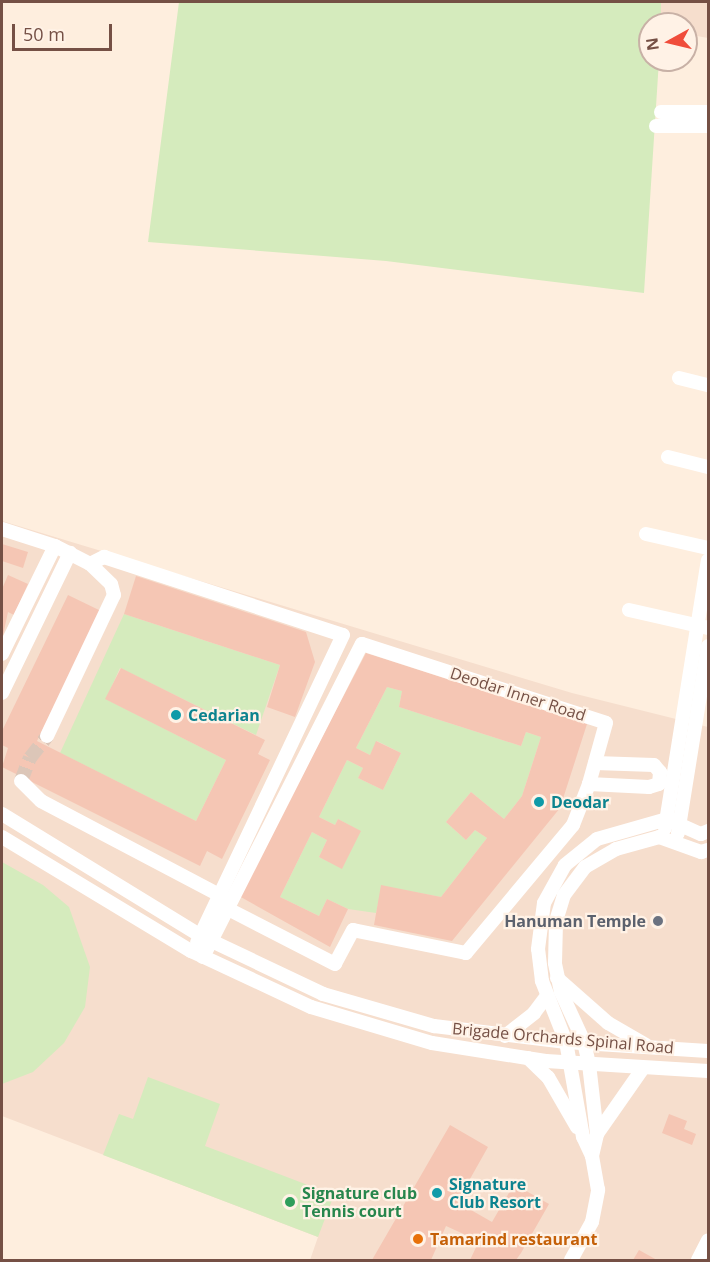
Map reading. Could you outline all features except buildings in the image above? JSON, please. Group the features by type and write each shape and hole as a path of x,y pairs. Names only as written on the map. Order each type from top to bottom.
{"street":[{"path":"661,112 708,112"},
{"path":"656,126 708,126"},
{"path":"679,378 708,385"},
{"path":"668,457 708,467"},
{"path":"2,529 55,546 90,564 111,584 114,595 47,736"},
{"path":"646,534 708,548"},
{"path":"2,654 55,546"},
{"path":"2,693 70,553"},
{"path":"90,564 104,557 343,635 220,896 207,939"},
{"path":"673,822 703,627 708,560"},
{"path":"629,610 703,627"},
{"name":"Deodar Inner Road","path":"362,644 606,723 595,763 573,825 466,953 353,930 335,964 228,909 362,644"},
{"path":"669,841 708,646"},
{"path":"589,784 649,787 659,784 660,772 654,765 595,763"},
{"path":"21,781 41,801 220,896"},
{"name":"Brigade Orchards Spinal Road","path":"2,814 207,939 322,994 434,1026 566,1042 708,1051"},
{"path":"590,1136 566,1042 546,997 539,965 538,933 544,903 556,876 575,855 597,839 673,822 701,834 708,831"},
{"name":"Brigade Orchards Spinal Road","path":"2,837 197,954 310,1007 432,1043 570,1063 708,1071"},
{"path":"571,1260 597,1208 598,1190 590,1136 588,1064 584,1042 557,978 556,921 569,885 605,853 669,841 701,852 708,850"},
{"path":"197,954 228,909"},
{"path":"557,978 608,1023 648,1046"},
{"path":"505,1036 534,1013 546,997"},
{"path":"528,1058 548,1077 590,1136"},
{"path":"590,1136 643,1068"},
{"path":"698,1260 708,1240"}],"shaded area":[{"path":"661,2 708,2 708,38 698,36 698,12 661,12"},
{"path":"2,521 572,693 708,727 708,1260 310,1260 318,1237 2,1116"}],"green space":[{"path":"179,2 661,2 661,12 638,12 638,72 658,72 644,293 386,261 148,242"},
{"path":"124,614 280,665 256,735 120,668 106,699 226,760 196,821 60,753"},
{"path":"387,687 402,691 399,707 521,746 526,732 541,737 522,796 504,819 471,792 446,822 466,840 475,830 487,838 441,897 382,886 376,913 348,909 327,899 319,916 280,897 312,832 327,840 319,857 342,868 360,831 338,819 335,825 319,817 347,760 363,768 358,778 383,790 401,753 377,741 370,755 356,748"},
{"path":"2,862 43,885 69,907 90,967 85,1007 64,1043 33,1072 2,1084"},
{"path":"148,1077 220,1104 205,1146 334,1195 318,1237 103,1155 119,1114 133,1119"}],"tunnel":[{"path":"21,781 30,758 47,736"}],"place":[{"name":"Cedarian","path":"176,715"},
{"name":"Deodar","path":"539,802"},
{"name":"Hanuman Temple","path":"658,921"},
{"name":"Signature Club Resort","path":"437,1193"},
{"name":"Signature club Tennis court","path":"290,1202"},
{"name":"Tamarind restaurant","path":"418,1239"}]}
